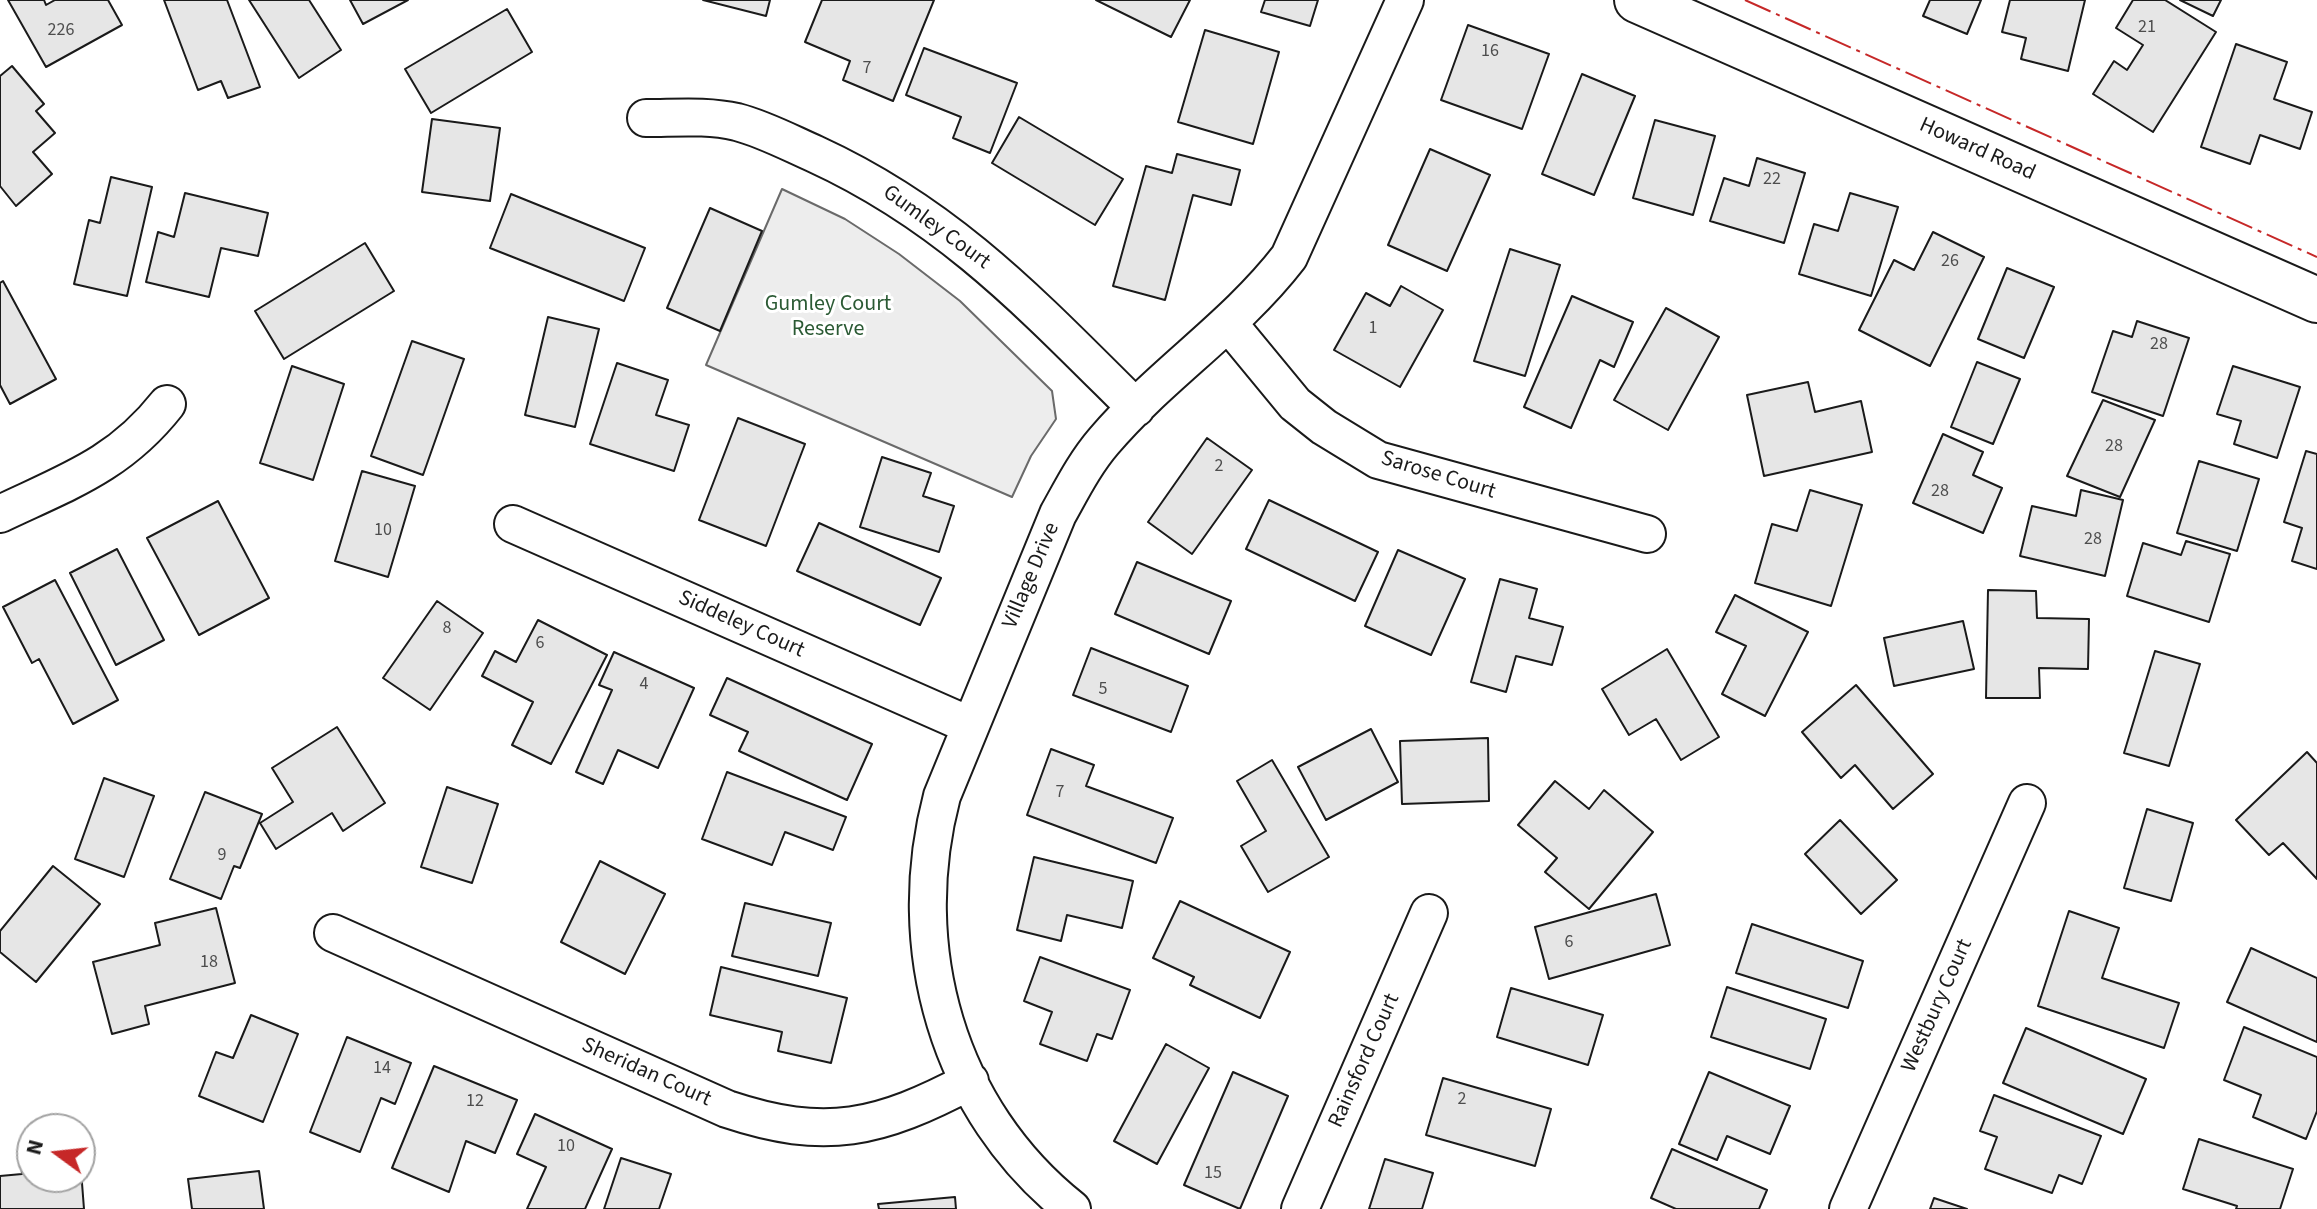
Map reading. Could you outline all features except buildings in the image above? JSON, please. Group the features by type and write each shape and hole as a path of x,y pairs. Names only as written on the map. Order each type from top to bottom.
{"main road":[{"name":"Howard Road","path":"1637,0 2317,300"}],"street":[{"name":"Village Drive","path":"1072,1209 1051,1192 1009,1147 970,1081 940,1013 930,957 926,889 931,839 969,725 1058,514 1096,452 1136,408 1264,288 1299,238 1405,0"},
{"name":"Gumley Court","path":"646,118 699,117 737,122 774,135 886,189 931,218 1000,275 1136,408"},
{"name":"Sarose Court","path":"1229,324 1295,404 1324,427 1378,460 1647,534"},
{"path":"0,514 108,462 139,438 167,404"},
{"name":"Siddeley Court","path":"513,524 969,725"},
{"name":"Westbury Court","path":"1848,1209 2027,803"},
{"name":"Rainsford Court","path":"1300,1209 1429,913"},
{"name":"Sheridan Court","path":"333,933 727,1109 765,1121 840,1129 914,1110 970,1081"}],"green space":[{"name":"Gumley Court Reserve","path":"782,189 845,219 899,254 960,301 1052,391 1056,419 1031,456 1012,497 706,365"}],"power":[{"path":"1745,0 2317,257"}]}
